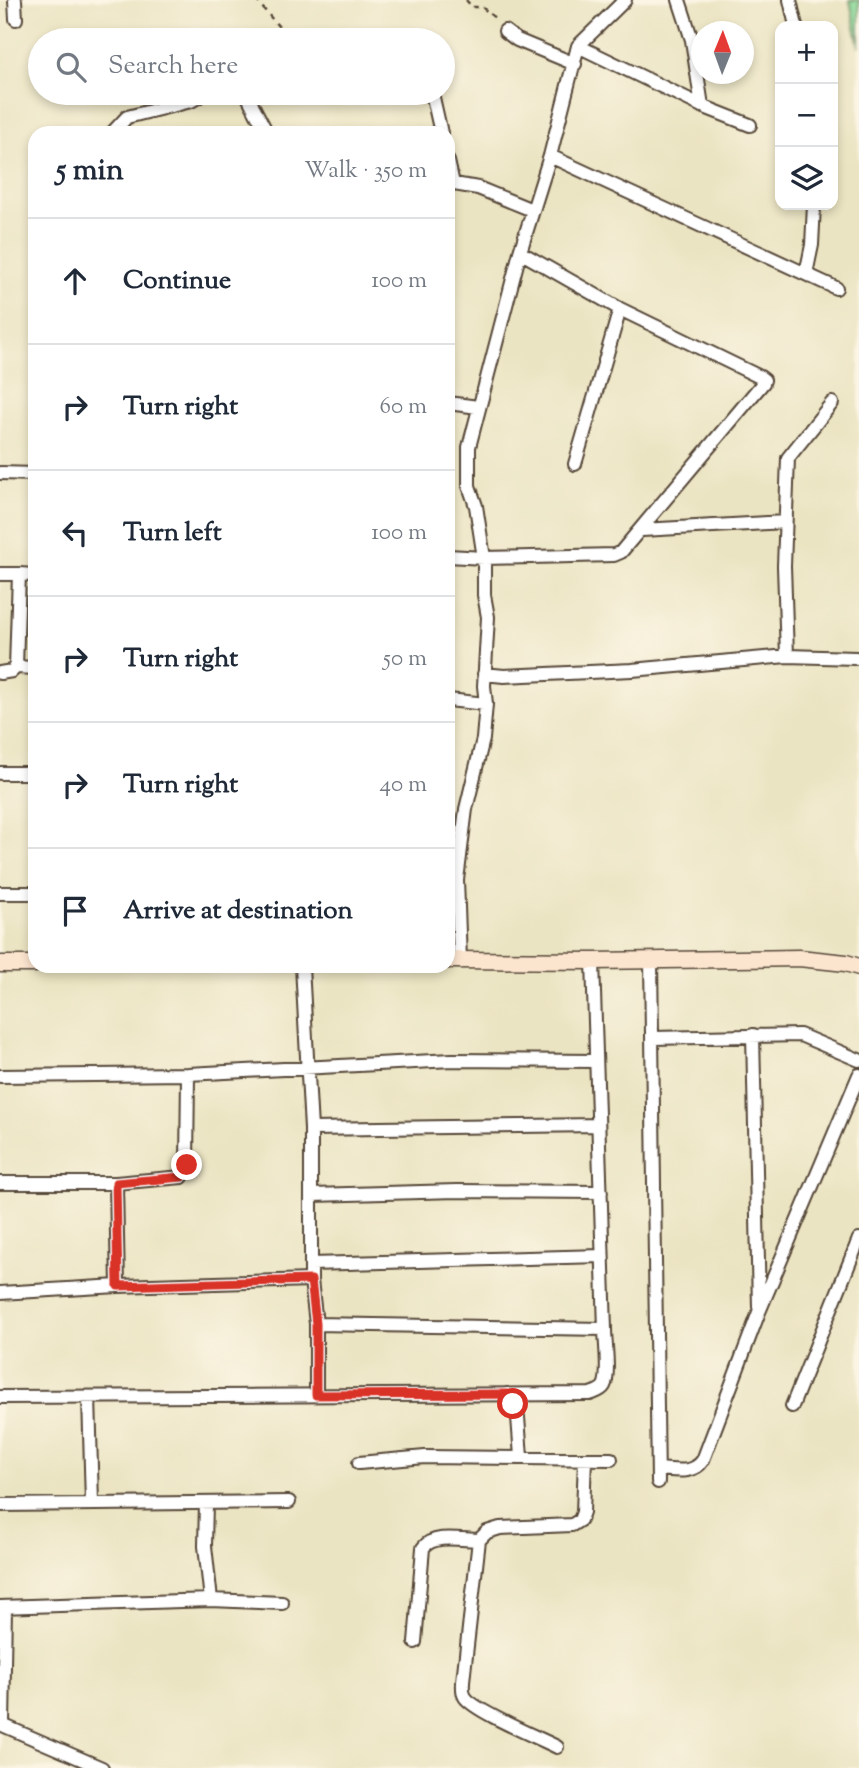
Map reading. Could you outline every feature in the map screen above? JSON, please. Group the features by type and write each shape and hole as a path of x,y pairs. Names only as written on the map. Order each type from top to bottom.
{"main road":[{"path":"455,960 799,958 859,967"},
{"path":"0,964 28,964"}],"street":[{"path":"15,0 16,19"},
{"path":"455,932 457,880 466,809 483,739 486,704 484,674 488,617 484,595 484,558 468,473 469,447 578,46 625,0"},
{"path":"679,0 692,40 702,106"},
{"path":"790,0 795,21"},
{"path":"505,31 517,40 575,64"},
{"path":"578,46 702,106 750,125"},
{"path":"119,126 127,117 175,105"},
{"path":"252,105 263,126"},
{"path":"435,105 440,126"},
{"path":"550,156 836,288"},
{"path":"455,184 478,188 532,210"},
{"path":"806,274 814,210"},
{"path":"455,556 614,555 624,551 764,383 764,380 620,309 520,252"},
{"path":"575,464 620,309"},
{"path":"787,656 784,566 786,470 790,454 832,403"},
{"path":"455,404 478,407"},
{"path":"0,473 28,474"},
{"path":"642,530 785,522"},
{"path":"0,574 28,575"},
{"path":"0,673 12,671 16,667 19,574"},
{"path":"484,674 504,676 632,670 787,656 856,658"},
{"path":"16,667 28,668"},
{"path":"455,701 486,704"},
{"path":"0,773 28,773"},
{"path":"0,894 28,893"},
{"path":"650,960 658,1476 689,1471 697,1468 703,1460 759,1312 859,1075"},
{"path":"0,1397 590,1394 599,1391 604,1386 606,1377 593,961"},
{"path":"302,973 311,1129 311,1280 316,1324 316,1395"},
{"path":"752,1035 759,1312"},
{"path":"653,1038 806,1036 859,1060"},
{"path":"0,1076 188,1074 452,1060 596,1061"},
{"path":"0,1183 116,1183 177,1178 184,1175 187,1165 188,1074"},
{"path":"311,1129 598,1125"},
{"path":"116,1183 118,1286"},
{"path":"312,1195 457,1191 601,1192"},
{"path":"792,1406 859,1239"},
{"path":"311,1264 602,1256"},
{"path":"0,1293 311,1280"},
{"path":"316,1324 605,1329"},
{"path":"507,1394 518,1417 521,1457"},
{"path":"89,1397 92,1503"},
{"path":"359,1463 425,1457 611,1459"},
{"path":"557,1747 477,1707 465,1698 462,1690 479,1540 487,1532 499,1528 572,1525 580,1520 583,1513 584,1459"},
{"path":"0,1504 289,1502"},
{"path":"206,1503 205,1546 211,1600"},
{"path":"415,1642 423,1548 428,1542 437,1539 479,1540"},
{"path":"102,1768 85,1764 2,1725 2,1607 211,1600 282,1602"}],"path":[{"path":"256,0 280,28"},
{"path":"466,0 472,7 482,7 492,14 505,31"}],"green space":[{"path":"850,0 859,0 859,47"}],"route":[{"path":"187,1165 182,1177 116,1183 118,1286 311,1280 316,1324 316,1395 507,1394 513,1404"}]}
